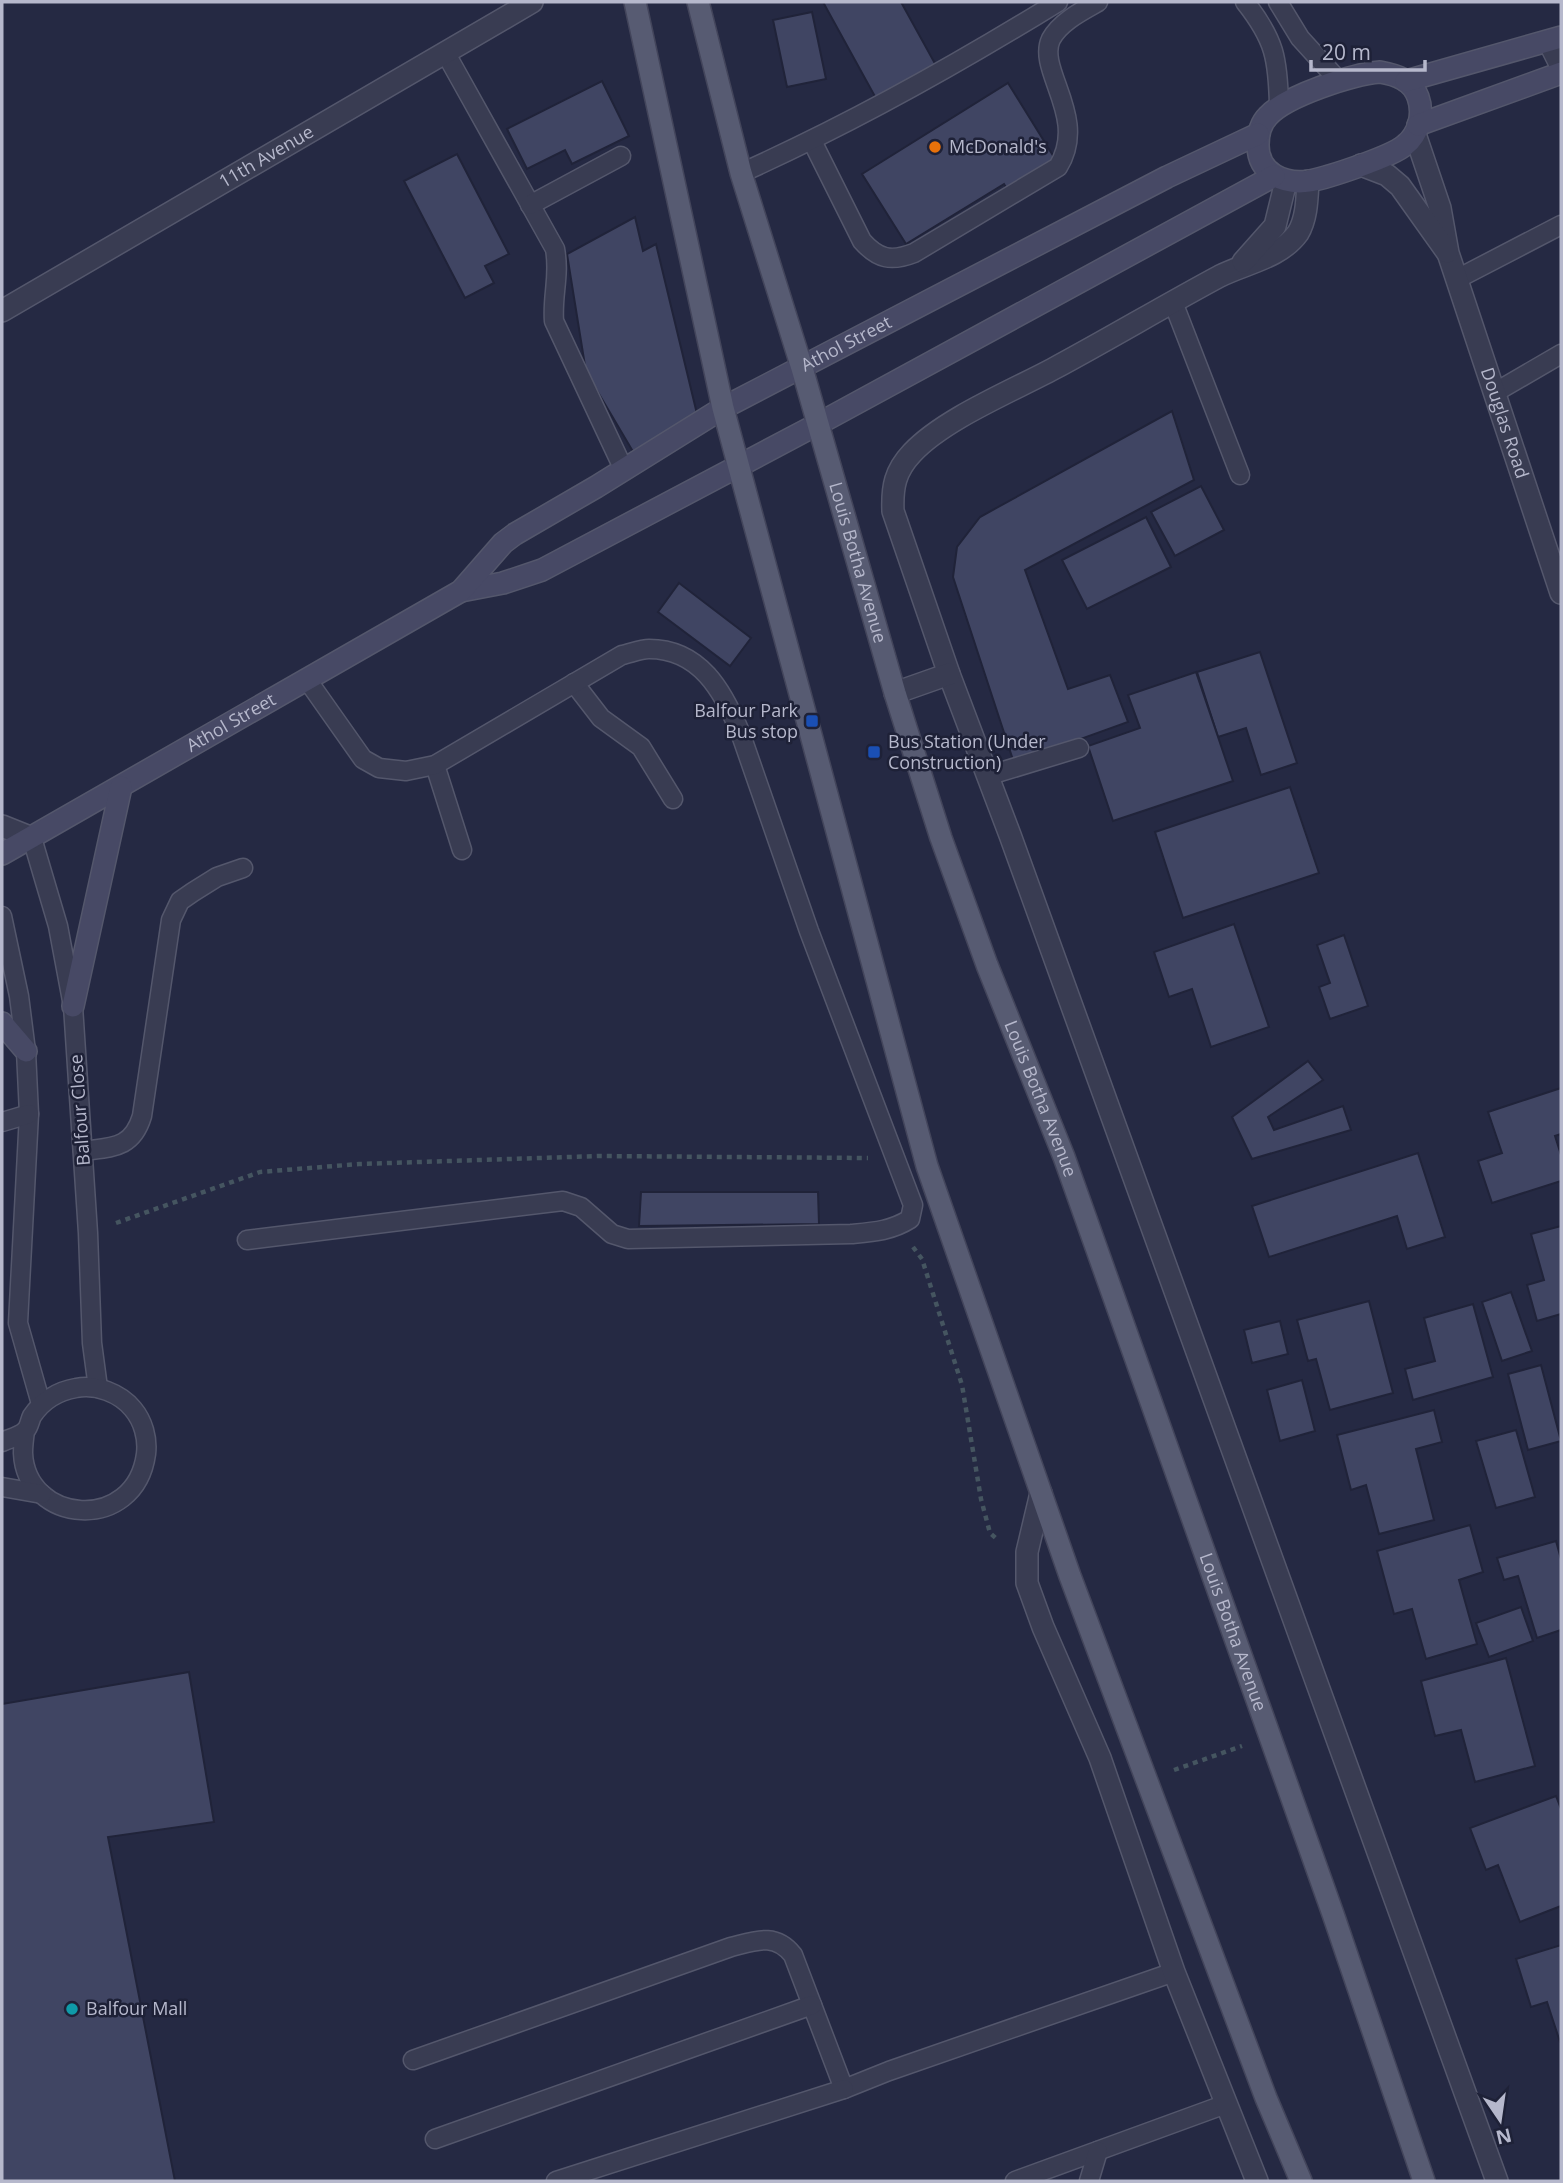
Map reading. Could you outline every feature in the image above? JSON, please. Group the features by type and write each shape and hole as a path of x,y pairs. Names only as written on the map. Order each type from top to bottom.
{"main road":[{"path":"635,2 723,408 927,1166 1041,1493 1266,2098 1301,2181"},
{"name":"Louis Botha Avenue","path":"698,2 741,173 802,368 895,693 961,896 1064,1157 1334,1914 1424,2181"},
{"path":"1406,81 1555,39"},
{"path":"1417,130 1420,111 1418,97 1406,81 1397,75 1380,72 1363,74 1279,106 1266,117 1258,134 1258,153 1261,162 1280,178 1308,181 1360,165 1404,146 1417,130 1561,74"},
{"name":"Athol Street","path":"2,854 461,591 515,534 723,408 1167,177 1258,134"},
{"name":"Athol Street","path":"461,591 503,583 542,570 1280,178"},
{"path":"73,1006 121,787"},
{"path":"2,1023 26,1051"}],"street":[{"name":"11th Avenue","path":"2,311 532,2"},
{"path":"1555,39 1561,66"},
{"name":"Douglas Road","path":"1417,130 1440,208 1448,253 1561,593"},
{"name":"Douglas Road","path":"1360,165 1387,175 1400,186 1448,253"},
{"path":"1239,266 1275,226 1280,178"},
{"path":"1308,181 1305,216 1299,231 1289,242 1272,254 1239,266 935,432 899,469 892,487 893,511 949,674 1497,2181"},
{"path":"895,693 949,674"},
{"path":"2,826 32,838"},
{"path":"1041,1493 1027,1552 1027,1583 1043,1627 1100,1758 1174,1972 1257,2181"}],"lane":[{"path":"741,173 812,141 1058,2"},
{"path":"812,141 867,247 873,253 889,258 900,258 914,253 1058,167 1067,149 1067,114 1050,63 1051,40 1060,27 1098,2"},
{"path":"1245,2 1259,19 1275,51 1279,106"},
{"path":"1278,2 1300,38 1339,81"},
{"path":"445,52 555,249 559,268 553,303 554,321 624,470"},
{"path":"530,205 621,156"},
{"path":"1457,279 1561,225"},
{"path":"1174,302 1240,475"},
{"path":"1493,393 1561,354"},
{"path":"247,1240 563,1201 581,1207 611,1234 628,1238 851,1234 882,1232 898,1227 910,1219 912,1205 809,931 740,732 715,682 697,663 674,652 648,649 622,655 435,765 406,771 379,768 363,759 308,681"},
{"path":"574,683 601,718 641,747 673,799"},
{"path":"987,776 1079,748"},
{"path":"435,765 462,850"},
{"name":"Balfour Close","path":"32,838 58,926 73,1006 88,1233 92,1343 98,1388"},
{"path":"83,1151 119,1146 138,1130 171,920 180,901 217,877 243,868"},
{"path":"2,916 19,996 26,1051 29,1114 10,1324 41,1405"},
{"path":"2,1122 29,1114"},
{"path":"77,1387 98,1388 117,1395 133,1409 144,1427 147,1447 144,1468 135,1486 120,1501 101,1509 80,1511 59,1506 42,1494 29,1476 23,1454 25,1431 41,1405 58,1393 77,1387"},
{"path":"2,1441 25,1431"},
{"path":"2,1487 42,1494"},
{"path":"413,2060 731,1947 765,1940 779,1942 793,1955 844,2089"},
{"path":"556,2181 844,2089 1174,1972"},
{"path":"435,2139 812,2005"},
{"path":"1015,2181 1226,2104"},
{"path":"1089,2181 1098,2151"}],"path":[{"path":"88,1233 260,1172 359,1164 599,1156 896,1158"},
{"path":"898,1227 922,1259 962,1385 981,1499 990,1533 1004,1546 1027,1552"},
{"path":"1147,1780 1269,1736"}],"building":[{"path":"823,2 901,2 938,69 878,102"},
{"path":"812,12 826,79 787,87 773,20"},
{"path":"602,81 629,136 572,164 565,150 527,169 507,129"},
{"path":"1008,83 1057,162 1009,192 1004,184 906,244 862,174"},
{"path":"457,154 509,254 485,266 494,283 465,298 404,181"},
{"path":"635,217 643,251 656,244 698,418 635,455 586,372 567,254"},
{"path":"1172,411 1194,480 1025,570 1068,689 1110,675 1128,722 1014,763 953,577 957,547 980,517"},
{"path":"1201,486 1224,530 1175,556 1151,512"},
{"path":"1146,517 1171,567 1087,609 1062,560"},
{"path":"679,583 751,638 730,666 658,612"},
{"path":"1260,652 1297,763 1261,775 1246,728 1218,737 1197,672"},
{"path":"1196,672 1233,781 1113,821 1088,746 1140,728 1128,695"},
{"path":"1290,787 1319,873 1183,918 1155,832"},
{"path":"1234,924 1269,1027 1211,1047 1192,989 1169,997 1154,952"},
{"path":"1344,935 1368,1006 1330,1019 1319,987 1330,983 1317,945"},
{"path":"1308,1061 1323,1080 1268,1117 1274,1130 1343,1106 1351,1130 1252,1159 1232,1117"},
{"path":"1561,1088 1561,1134 1555,1136 1561,1155 1561,1181 1492,1203 1478,1161 1502,1153 1488,1112"},
{"path":"1418,1153 1445,1237 1407,1249 1397,1216 1269,1257 1252,1206"},
{"path":"641,1192 818,1192 819,1224 639,1226"},
{"path":"1561,1226 1561,1314 1537,1321 1527,1285 1544,1280 1531,1234"},
{"path":"1511,1292 1532,1351 1502,1361 1482,1302"},
{"path":"1369,1301 1393,1393 1330,1410 1316,1359 1308,1361 1297,1320"},
{"path":"1473,1304 1493,1377 1413,1400 1405,1369 1435,1361 1424,1318"},
{"path":"1280,1321 1288,1354 1252,1363 1244,1330"},
{"path":"1541,1365 1561,1441 1528,1450 1508,1374"},
{"path":"1302,1380 1315,1431 1280,1441 1267,1390"},
{"path":"1434,1410 1442,1442 1416,1449 1434,1520 1379,1534 1366,1485 1351,1490 1337,1435"},
{"path":"1516,1430 1535,1497 1496,1508 1476,1441"},
{"path":"1470,1525 1483,1572 1459,1580 1477,1644 1426,1659 1412,1609 1394,1614 1377,1551"},
{"path":"1556,1541 1561,1559 1561,1630 1537,1638 1518,1576 1504,1580 1497,1558"},
{"path":"1521,1607 1533,1641 1489,1657 1476,1623"},
{"path":"1506,1658 1535,1766 1475,1782 1461,1730 1435,1736 1421,1681"},
{"name":"Balfour Mall","path":"189,1672 214,1822 108,1837 175,2181 2,2181 2,1704"},
{"path":"1556,1796 1561,1809 1561,1906 1520,1922 1498,1865 1486,1870 1470,1828"},
{"path":"1561,1945 1560,2042 1547,2002 1531,2007 1516,1959"}],"place":[{"name":"McDonald's","path":"935,147"},
{"name":"Balfour Park Bus stop","path":"812,721"},
{"name":"Bus Station (Under Construction)","path":"874,752"},
{"name":"Balfour Mall","path":"72,2009"}]}
